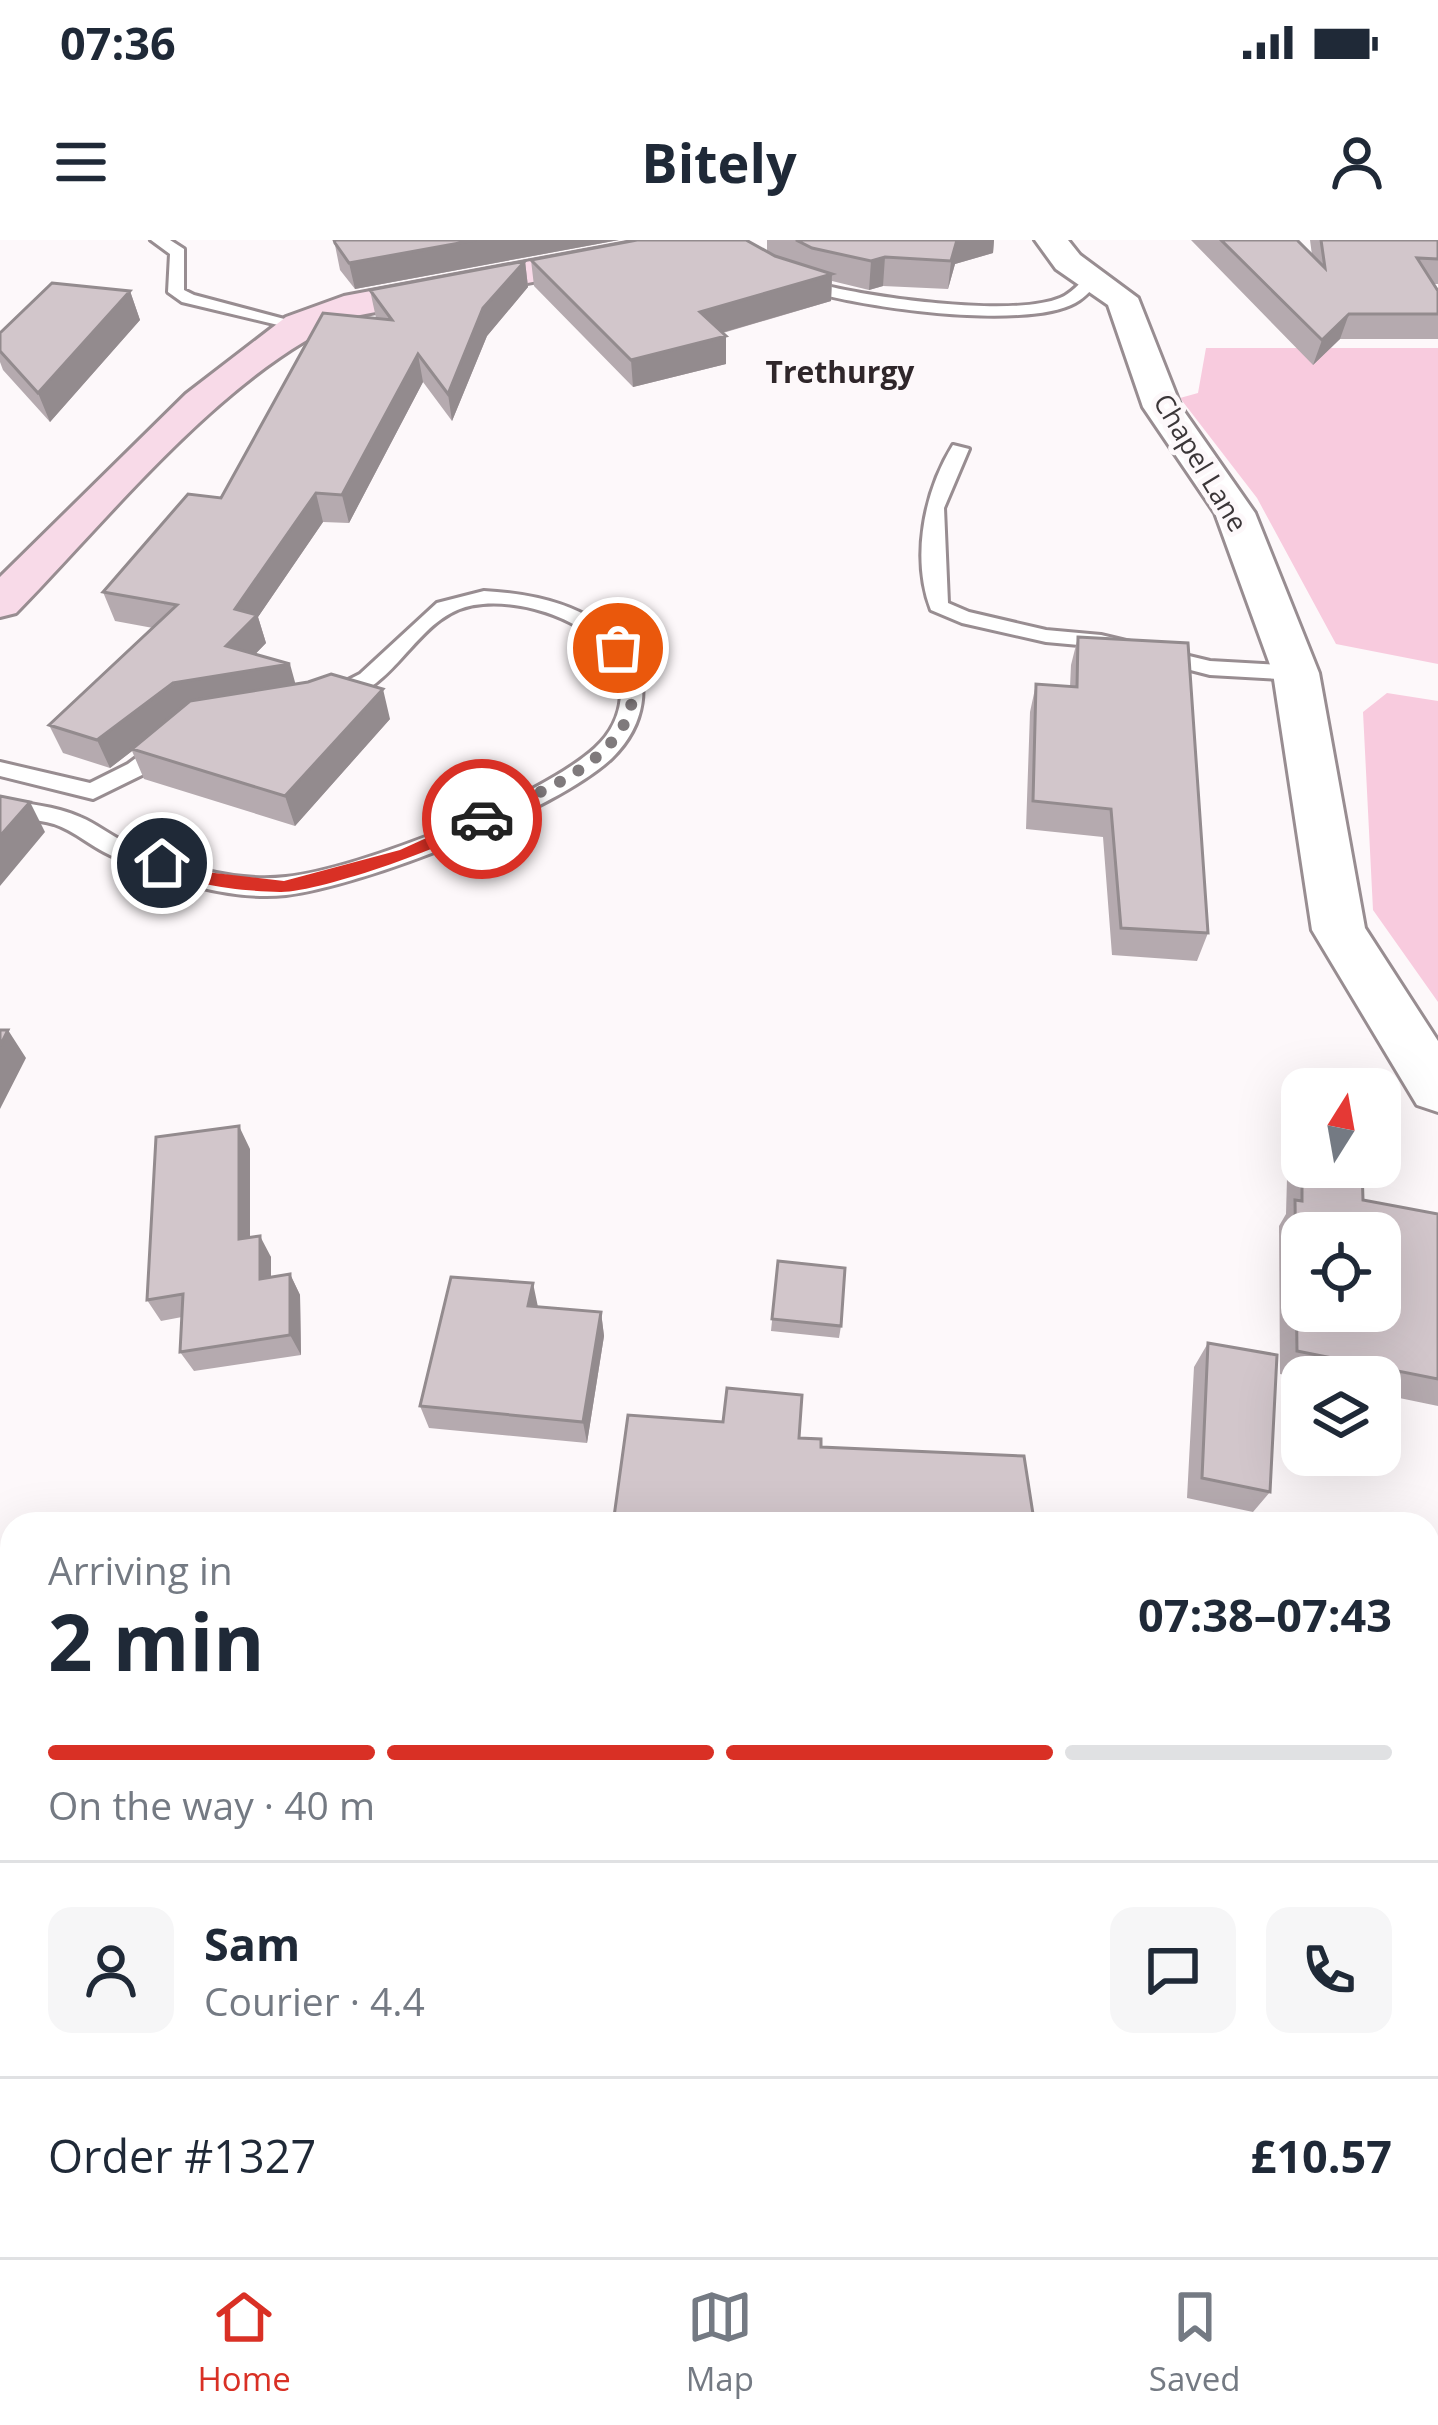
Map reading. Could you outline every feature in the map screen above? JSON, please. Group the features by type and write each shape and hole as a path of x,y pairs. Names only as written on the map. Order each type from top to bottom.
{"street":[{"path":"0,603 200,402 299,325 344,308 405,294 700,240"},
{"name":"Chapel Lane","path":"1051,240 1068,262 1121,298 1162,407 1235,513 1291,660 1339,930 1438,1089"}],"lane":[{"path":"159,240 178,252 176,292 188,299 299,325"},
{"path":"725,240 773,272 810,286 902,302 1031,308 1066,302 1094,278"},
{"path":"960,449 941,478 929,544 938,606 962,617 1046,636 1101,641 1210,668 1291,660"},
{"path":"0,807 70,821 119,850 205,877 284,887 406,854 511,806 601,756 629,715 634,678 618,648 582,618 525,599 456,602 412,634 365,682 296,705"},
{"path":"0,770 93,790 136,769 192,721"}],"shaded area":[{"path":"1206,348 1438,348 1438,664 1336,644 1257,498 1180,398 1198,393"},
{"path":"1387,693 1438,701 1438,1002 1373,910 1363,712"}],"building":[{"path":"334,240 476,240 349,263"},
{"path":"637,240 746,240 775,256 832,274 700,312 726,336 631,360 531,260"},
{"path":"796,240 957,240 951,261 885,257 871,261"},
{"path":"1221,240 1297,240 1325,268 1321,240 1438,240 1438,259 1417,258 1438,291 1438,314 1349,314 1322,340"},
{"path":"525,261 483,308 448,394 418,354 342,495 316,493 235,609 257,615 226,646 290,664 173,683 97,740 49,725 177,605 103,592 188,494 221,498 323,313 392,320 370,290"},
{"path":"52,283 130,291 38,393 0,351 0,333"},
{"path":"1078,637 1188,643 1208,933 1121,928 1111,809 1033,801 1036,684 1077,687"},
{"path":"331,674 383,689 285,796 132,749 190,701"},
{"path":"0,796 30,802 0,836"},
{"path":"239,1126 239,1239 260,1236 260,1279 290,1274 290,1335 180,1352 183,1294 147,1300 156,1137"},
{"path":"1302,1188 1363,1188 1363,1200 1438,1214 1438,1379 1401,1372 1401,1356 1322,1356 1297,1351 1297,1332 1401,1332 1401,1212 1295,1212 1295,1200 1302,1201"},
{"path":"778,1261 845,1268 841,1326 772,1319"},
{"path":"451,1277 533,1283 528,1306 601,1312 583,1422 420,1406"},
{"path":"1208,1343 1277,1355 1270,1492 1202,1478"},
{"path":"727,1388 802,1395 799,1438 821,1439 821,1447 1024,1456 1033,1512 615,1512 628,1415 723,1422"}],"way so far":[{"path":"482,819 601,756 629,715 634,678 618,648"}],"district":[{"name":"Trethurgy","path":"840,373"}],"route":[{"path":"162,863 205,877 284,887 406,854 482,819"}]}
